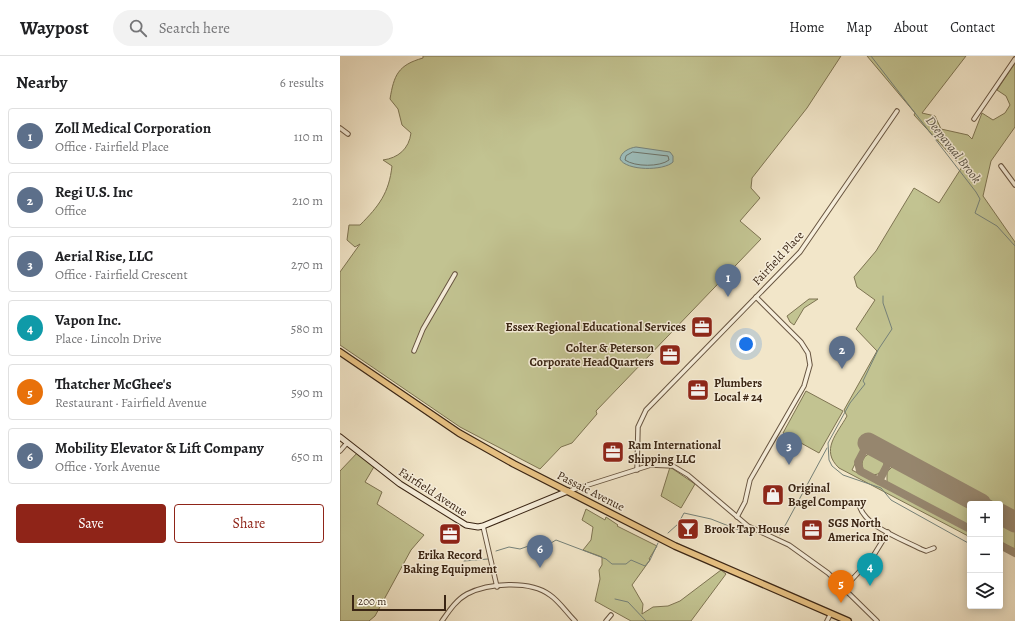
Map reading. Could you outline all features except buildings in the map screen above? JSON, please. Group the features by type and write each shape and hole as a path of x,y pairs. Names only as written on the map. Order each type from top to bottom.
{"main road":[{"name":"Passaic Avenue","path":"340,352 460,433 568,491 675,546 848,621"}],"street":[{"path":"974,118 1015,58"},
{"name":"Fairfield Place","path":"637,470 638,427 646,410 800,252 812,237 896,110"},
{"path":"340,128 348,134"},
{"path":"1001,166 1015,186"},
{"path":"414,351 423,329 455,274"},
{"path":"737,517 745,502 750,480 804,386 810,370 810,358 804,345 756,298"},
{"name":"Fairfield Avenue","path":"340,437 400,484 444,513 466,525 478,527 568,491 655,464 673,466 688,475 748,526 789,545 828,573 845,587 877,621"},
{"path":"340,451 347,443"},
{"path":"859,504 862,514 867,520 926,551 934,548"},
{"path":"483,526 497,587"},
{"path":"845,587 875,554 888,532"},
{"path":"442,621 454,604 467,594 485,588 518,584 540,590 550,595 576,621"},
{"path":"827,621 831,613"},
{"path":"606,621 611,614"},
{"path":"871,621 872,617"}],"green space":[{"path":"423,56 841,56 807,108 752,178 751,188 760,198 740,221 761,239 596,411 597,414 572,443 561,447 540,469 460,427 340,345 340,272 360,244 355,247 347,240 349,225 360,225 373,212 386,192 391,176 392,166 383,160 398,155 408,144 411,133 402,125 398,109 390,99 393,83 399,72 408,64 423,58"},
{"path":"867,56 966,56 922,113 935,116 941,129 968,135 972,139 982,113 993,120 1005,113 1010,105 1006,96 997,90 1015,63 1015,127 991,161 983,196 1015,242 1015,513 1003,507 1003,501 992,501 868,437 852,470 967,530 967,535 839,468 833,461 831,455 832,442 847,416 844,410 877,351 856,329 875,300 857,287 854,277 876,251 914,188 939,203 962,167 914,115 915,113"},
{"path":"809,299 818,299 804,308 794,325 790,322 787,316"},
{"path":"806,391 843,411 819,453 783,433"},
{"path":"359,451 375,465 365,482 382,492 377,504 424,535 411,550 375,616 369,621 340,621 340,471"},
{"path":"873,453 881,456 884,464 881,472 873,475 865,472 862,464 865,456"},
{"path":"893,466 900,467 967,502 967,524 887,482 887,472"},
{"path":"670,467 695,484 681,508 661,496"},
{"path":"586,509 605,520 606,517 618,525 617,526 657,546 649,559 650,560 632,585 643,604 642,614 653,607 668,606 680,601 721,570 726,574 691,621 631,621 595,601 600,579 599,570 602,565 602,557 583,550 591,540 593,527 582,520"},
{"path":"1003,521 1015,527 1015,549 1003,543"}],"water":[{"path":"636,147 670,152 673,156 673,162 662,167 637,168 624,163 620,159 622,154 628,149"}],"waterway":[{"name":"Deepavaal Brook","path":"871,56 976,192 980,199 975,213 997,226 1015,246"},
{"path":"883,296 883,303 892,329 878,350 863,381 865,384 850,403 828,443 829,460 832,466 843,475 881,488 891,500 967,542"},
{"path":"780,535 827,448"},
{"path":"668,533 678,524 684,513 711,519 749,534"},
{"path":"496,551 509,547 520,549 540,542 551,543 556,540 606,559 612,564 626,564 631,560 645,566 650,560 658,543"},
{"path":"464,561 488,559"},
{"path":"615,599 628,602 646,621"}],"taxiway":[{"path":"868,443 858,462 860,471 967,527"},
{"path":"879,481 892,456"},
{"path":"1003,547 1015,553"}],"runway":[{"path":"868,443 975,501"},
{"path":"1003,516 1015,522"}],"place":[{"name":"Zoll Medical Corporation","path":"728,297"},
{"name":"Essex Regional Educational Services","path":"702,327"},
{"name":"Colter & Peterson Corporate HeadQuarters","path":"670,355"},
{"name":"Regi U.S. Inc","path":"842,369"},
{"name":"Plumbers Local # 24","path":"698,390"},
{"name":"Ram International Shipping LLC","path":"613,452"},
{"name":"Aerial Rise, LLC","path":"789,465"},
{"name":"Original Bagel Company","path":"773,495"},
{"name":"Brook Tap House","path":"688,529"},
{"name":"SGS North America Inc","path":"812,530"},
{"name":"Erika Record Baking Equipment","path":"450,534"},
{"name":"Mobility Elevator & Lift Company","path":"540,568"},
{"name":"Vapon Inc.","path":"870,586"},
{"name":"Thatcher McGhee's","path":"841,603"}]}
